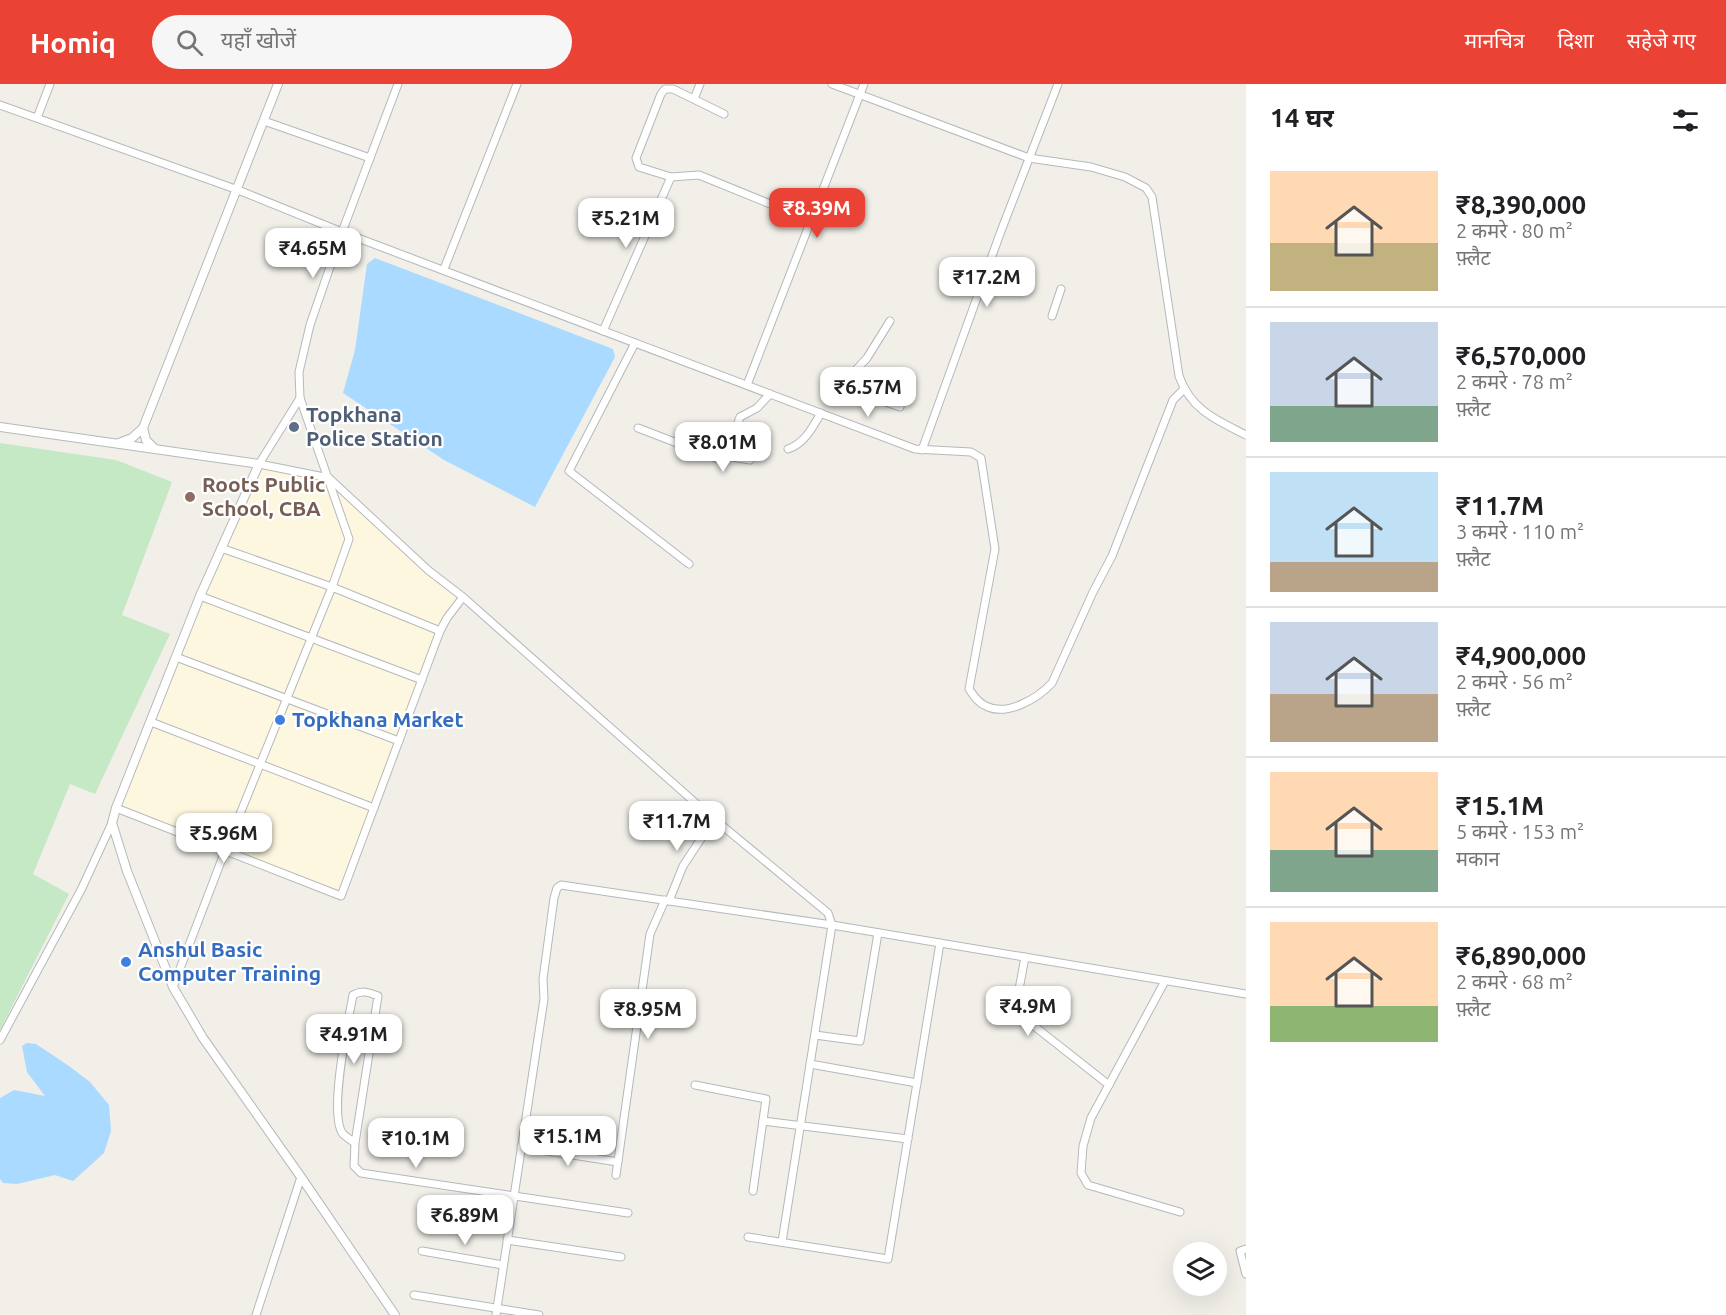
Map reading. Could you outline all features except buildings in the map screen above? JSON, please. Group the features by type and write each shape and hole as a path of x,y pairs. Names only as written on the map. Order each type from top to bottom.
{"street":[{"path":"36,118 50,84"},
{"path":"116,444 132,438 143,428 278,84"},
{"path":"173,987 225,851 332,587 349,538 300,398 299,372 310,325 342,232 398,84"},
{"path":"444,269 517,84"},
{"path":"693,99 700,84"},
{"path":"832,84 1029,158 1091,167 1125,177 1146,188 1152,197 1179,376 1184,389 1192,402 1206,413 1246,435"},
{"path":"747,385 864,84"},
{"path":"922,450 1001,231 1058,84"},
{"path":"724,114 674,89 664,89 636,158 639,167 671,177 699,175 780,208"},
{"path":"0,105 238,190 342,232 915,449 971,452 981,458 995,549 969,689 975,698 987,707 1001,709 1032,699 1044,692 1052,682 1093,592 1113,556 1173,400 1184,389"},
{"path":"264,121 370,158"},
{"path":"603,331 671,177"},
{"path":"1052,316 1061,289"},
{"path":"854,372 867,358 890,321"},
{"path":"635,343 569,471 689,564"},
{"path":"848,389 900,407"},
{"path":"638,428 724,461 740,417 757,408 770,394"},
{"path":"0,1040 81,890 112,823 150,722 221,548 259,464 300,398"},
{"path":"788,449 803,439 821,413"},
{"path":"0,427 259,464 328,478 428,570 463,597 714,819 828,913 832,925 782,1242"},
{"path":"143,428 146,440 155,449"},
{"path":"726,456 750,459"},
{"path":"221,548 332,587 440,631"},
{"path":"200,596 422,680"},
{"path":"116,808 341,896 440,631 463,597"},
{"path":"176,657 399,741"},
{"path":"150,722 374,807"},
{"path":"616,1175 650,934 683,866 714,819"},
{"path":"112,823 127,872 173,987 203,1038 395,1315"},
{"path":"496,1312 544,999 543,979 557,888 561,885 832,925 1246,994"},
{"path":"815,1035 860,1041 878,933"},
{"path":"748,1237 888,1259 939,943"},
{"path":"1025,957 1016,1011 1109,1085"},
{"path":"1166,981 1091,1118 1083,1146 1081,1173 1088,1185 1180,1212"},
{"path":"355,1143 343,1134 339,1122 338,1091 352,995 368,992 378,996 355,1143 354,1166 361,1173 628,1213"},
{"path":"810,1065 917,1083"},
{"path":"695,1085 766,1099 753,1191"},
{"path":"763,1121 908,1139"},
{"path":"521,1147 618,1162"},
{"path":"256,1315 301,1177"},
{"path":"507,1240 621,1257"},
{"path":"1246,1250 1240,1251 1246,1274"},
{"path":"422,1251 503,1264"},
{"path":"414,1295 496,1312 539,1315"}],"shaded area":[{"name":"Topkhana Market","path":"259,464 329,478 463,597 440,631 341,896 116,808"}],"green space":[{"path":"0,443 116,460 172,482 122,615 170,634 95,794 70,784 33,874 69,894 0,1030"}],"water":[{"path":"375,258 613,349 615,357 535,507 444,460 343,393 355,350 367,264"},
{"path":"27,1043 36,1044 69,1066 90,1082 109,1105 111,1131 104,1153 73,1181 55,1175 17,1184 3,1183 0,1179 0,1098 14,1090 45,1096 27,1072 22,1046"}],"place":[{"name":"Topkhana Police Station","path":"294,427"},
{"name":"Roots Public School, CBA","path":"190,497"},
{"name":"Topkhana Market","path":"280,720"},
{"name":"Anshul Basic Computer Training","path":"126,962"}]}
